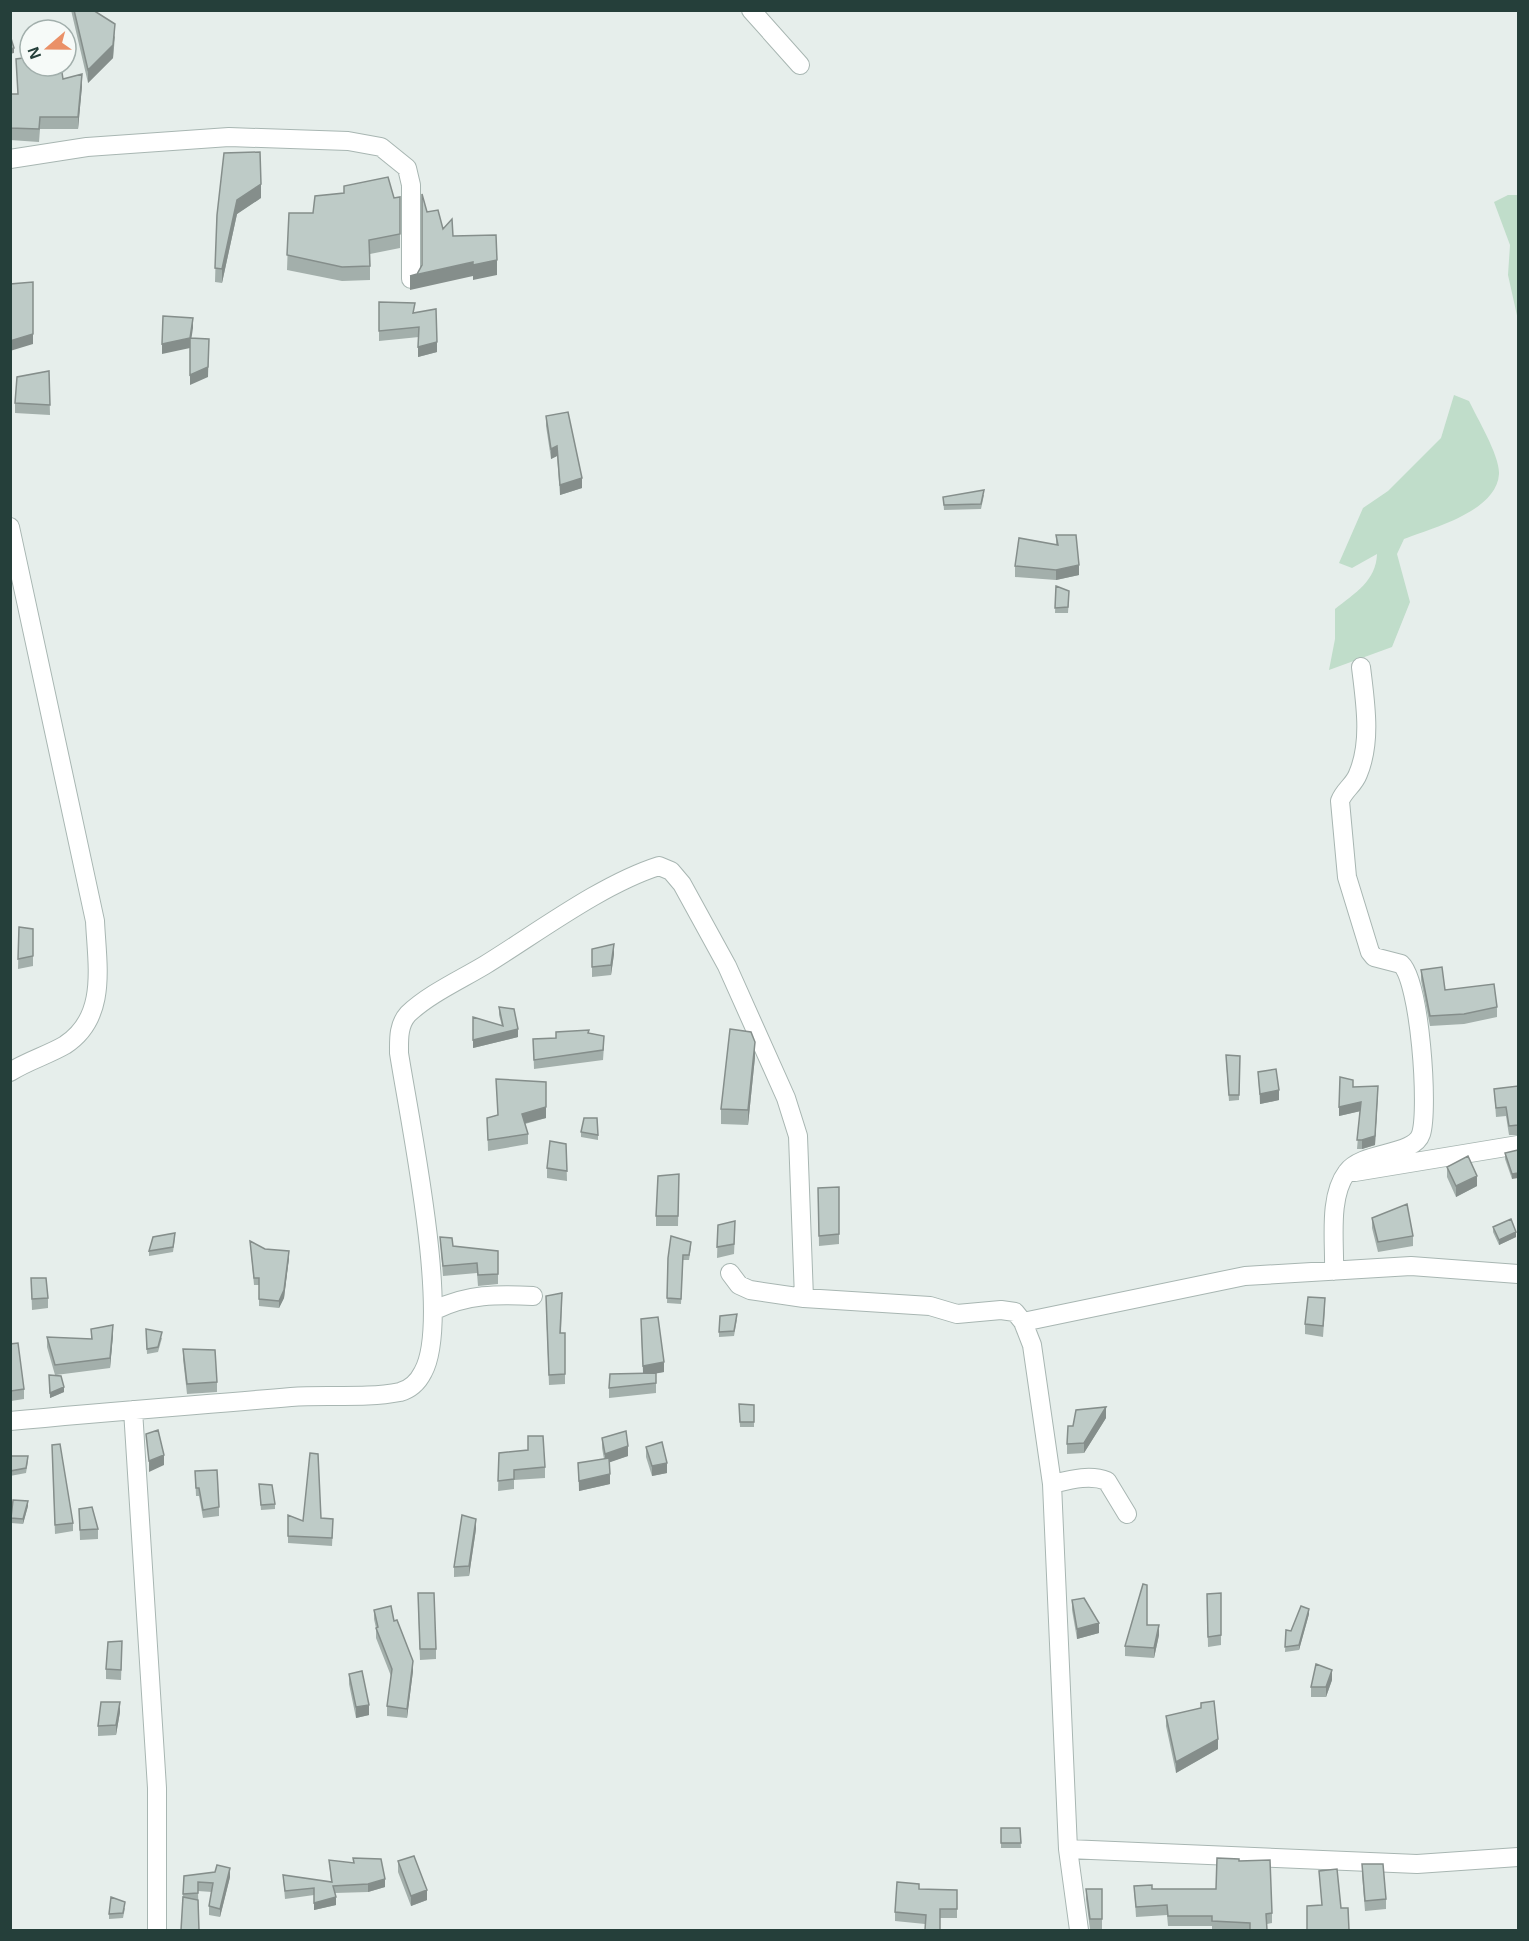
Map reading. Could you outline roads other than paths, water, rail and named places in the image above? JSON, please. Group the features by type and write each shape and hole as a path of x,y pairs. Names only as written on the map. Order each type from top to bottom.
{"street":[{"path":"751,10 800,65"},
{"path":"10,159 87,147 229,137 348,141 381,147 407,168 411,185 411,279"},
{"path":"10,527 95,921 98,984 96,1007 81,1032 64,1045 10,1072"},
{"path":"1334,1271 1336,1200 1346,1173 1359,1161 1414,1143 1421,1135 1424,1109 1419,1022 1412,983 1401,964 1374,957 1370,952 1347,877 1340,801 1343,792 1357,777 1364,756 1366,709 1361,667"},
{"path":"10,1421 303,1396 365,1396 402,1391 414,1385 425,1370 435,1310 421,1187 399,1053 399,1031 403,1022 408,1015 438,994 591,900 639,872 659,866 671,871 682,884 727,966 786,1098 798,1136 804,1298"},
{"path":"1346,1173 1427,1162 1518,1145"},
{"path":"1023,1322 1245,1276 1411,1266 1518,1274"},
{"path":"730,1272 739,1285 750,1290 804,1298 930,1306 957,1314 1001,1310 1015,1312 1023,1322 1032,1345 1052,1484 1068,1849 1079,1930"},
{"path":"435,1310 449,1303 493,1294 534,1296"},
{"path":"134,1410 158,1788 157,1930"},
{"path":"1052,1484 1074,1479 1102,1479 1107,1481 1127,1514"},
{"path":"1068,1849 1417,1864 1518,1857"}]}
